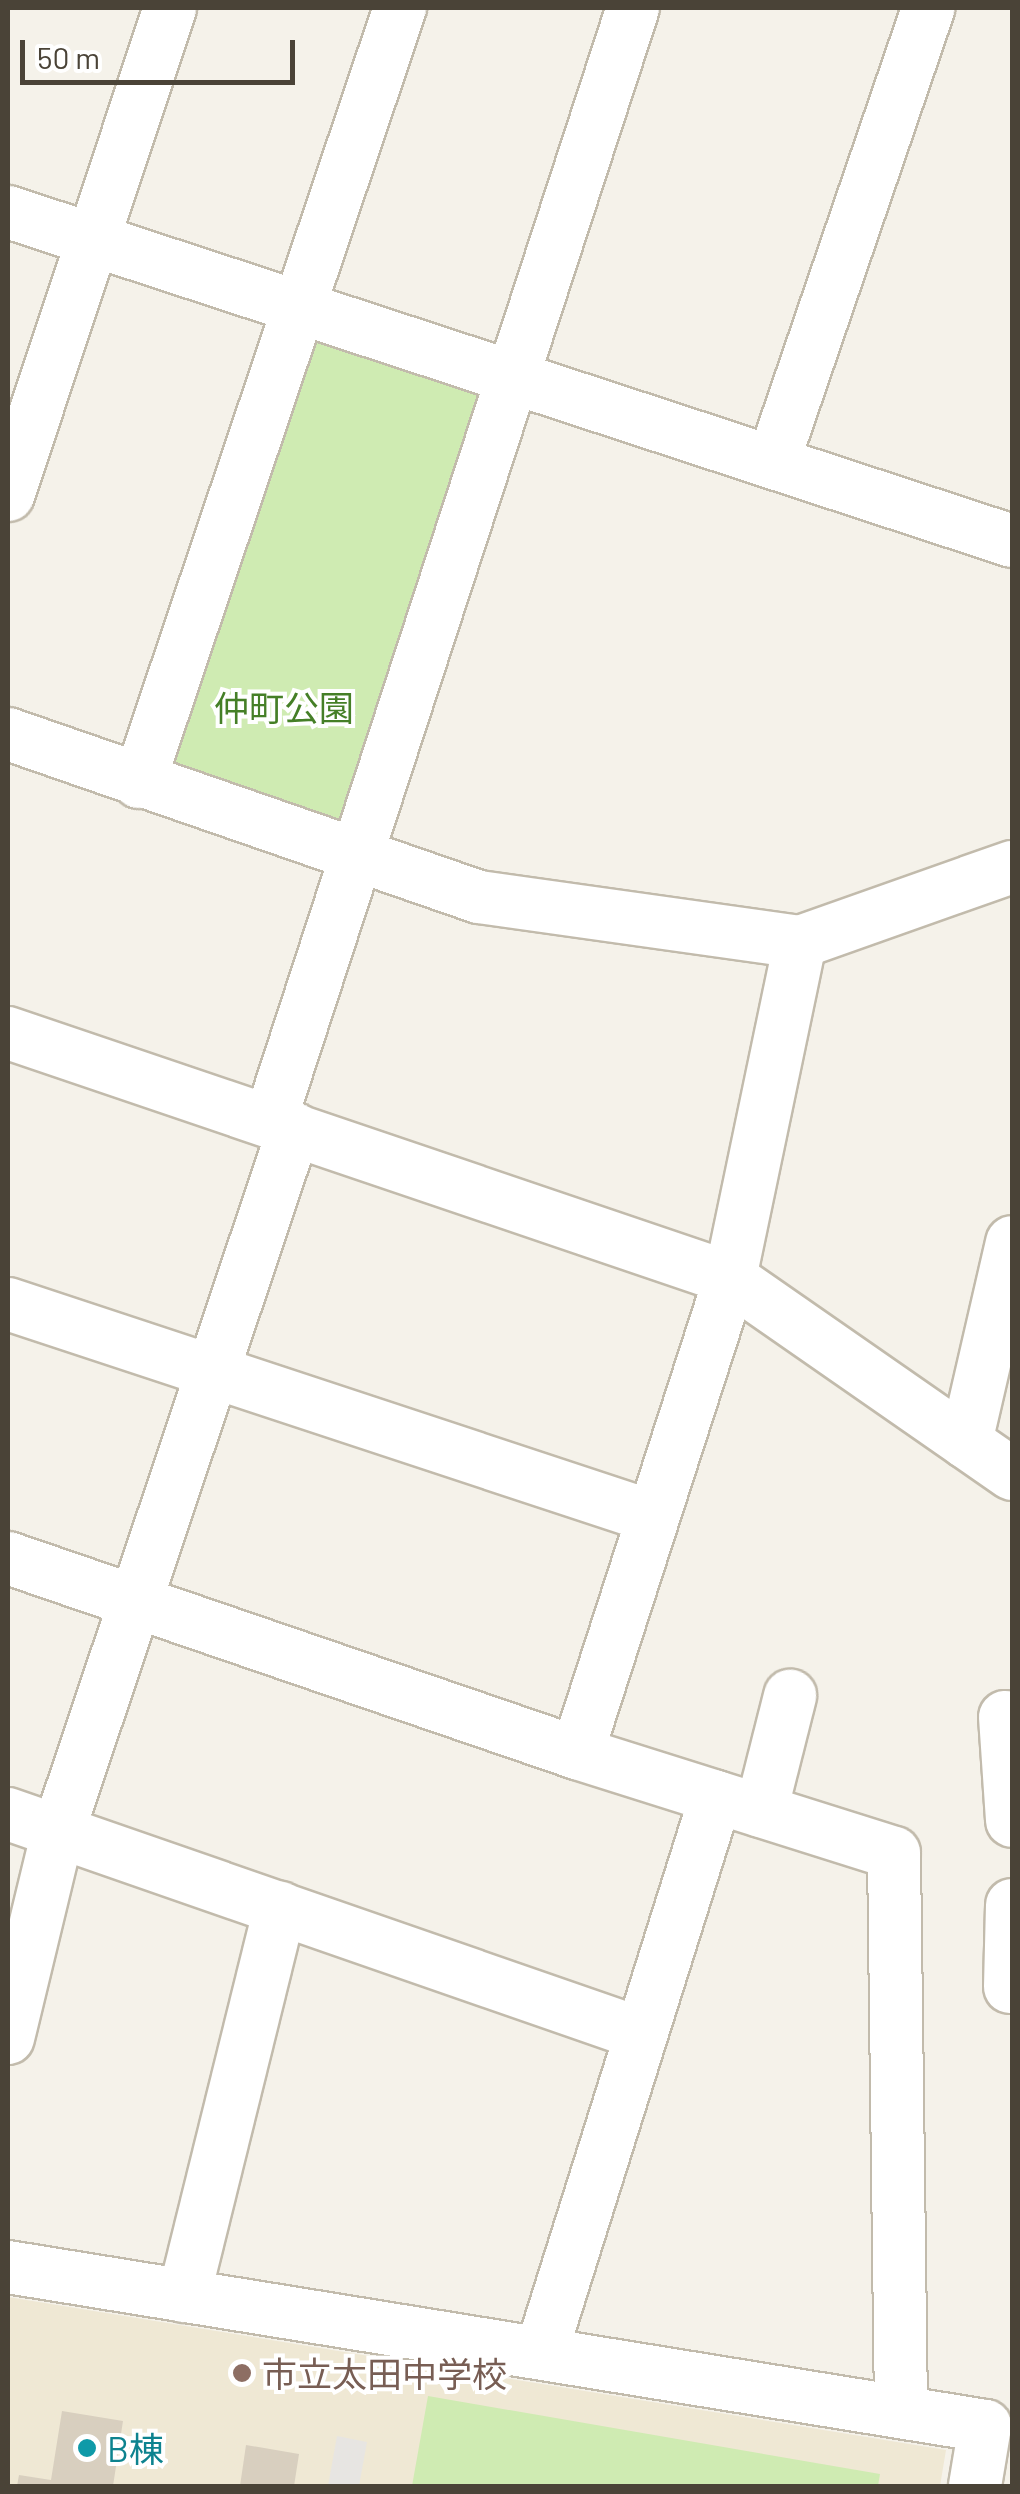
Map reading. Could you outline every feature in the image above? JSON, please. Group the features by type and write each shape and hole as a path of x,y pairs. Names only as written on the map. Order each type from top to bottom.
{"street":[{"path":"8,495 170,8"},
{"path":"139,782 400,8"},
{"path":"8,2038 58,1832 212,1371 352,858 633,8"},
{"path":"773,462 928,8"},
{"path":"8,212 1012,540"},
{"path":"8,734 352,858 479,898 800,942 1012,867"},
{"path":"577,1753 730,1278 800,942"},
{"path":"8,1033 730,1278 1012,1474"},
{"path":"966,1442 1012,1242"},
{"path":"8,1304 654,1516"},
{"path":"8,1558 577,1753 894,1853 901,2412"},
{"path":"540,2353 641,2034 738,1804 790,1696"},
{"path":"1005,1716 1012,1821"},
{"path":"8,1814 641,2034"},
{"path":"1010,1986 1012,1905"},
{"path":"184,2296 280,1908"},
{"path":"8,2267 985,2426 975,2486"}],"shaded area":[{"name":"市立太田中学校","path":"8,2297 946,2450 940,2486 8,2486"},
{"path":"337,2436 367,2442 359,2486 328,2486"}],"green space":[{"name":"仲町公園","path":"299,307 513,377 352,858 139,782"},
{"path":"428,2396 880,2474 878,2486 412,2486"}],"building":[{"name":"B棟","path":"62,2411 123,2421 113,2486 17,2486 19,2475 51,2480"},
{"path":"246,2445 299,2454 294,2486 240,2486"}],"place":[{"name":"市立太田中学校","path":"242,2373"},
{"name":"B棟","path":"87,2448"}]}
